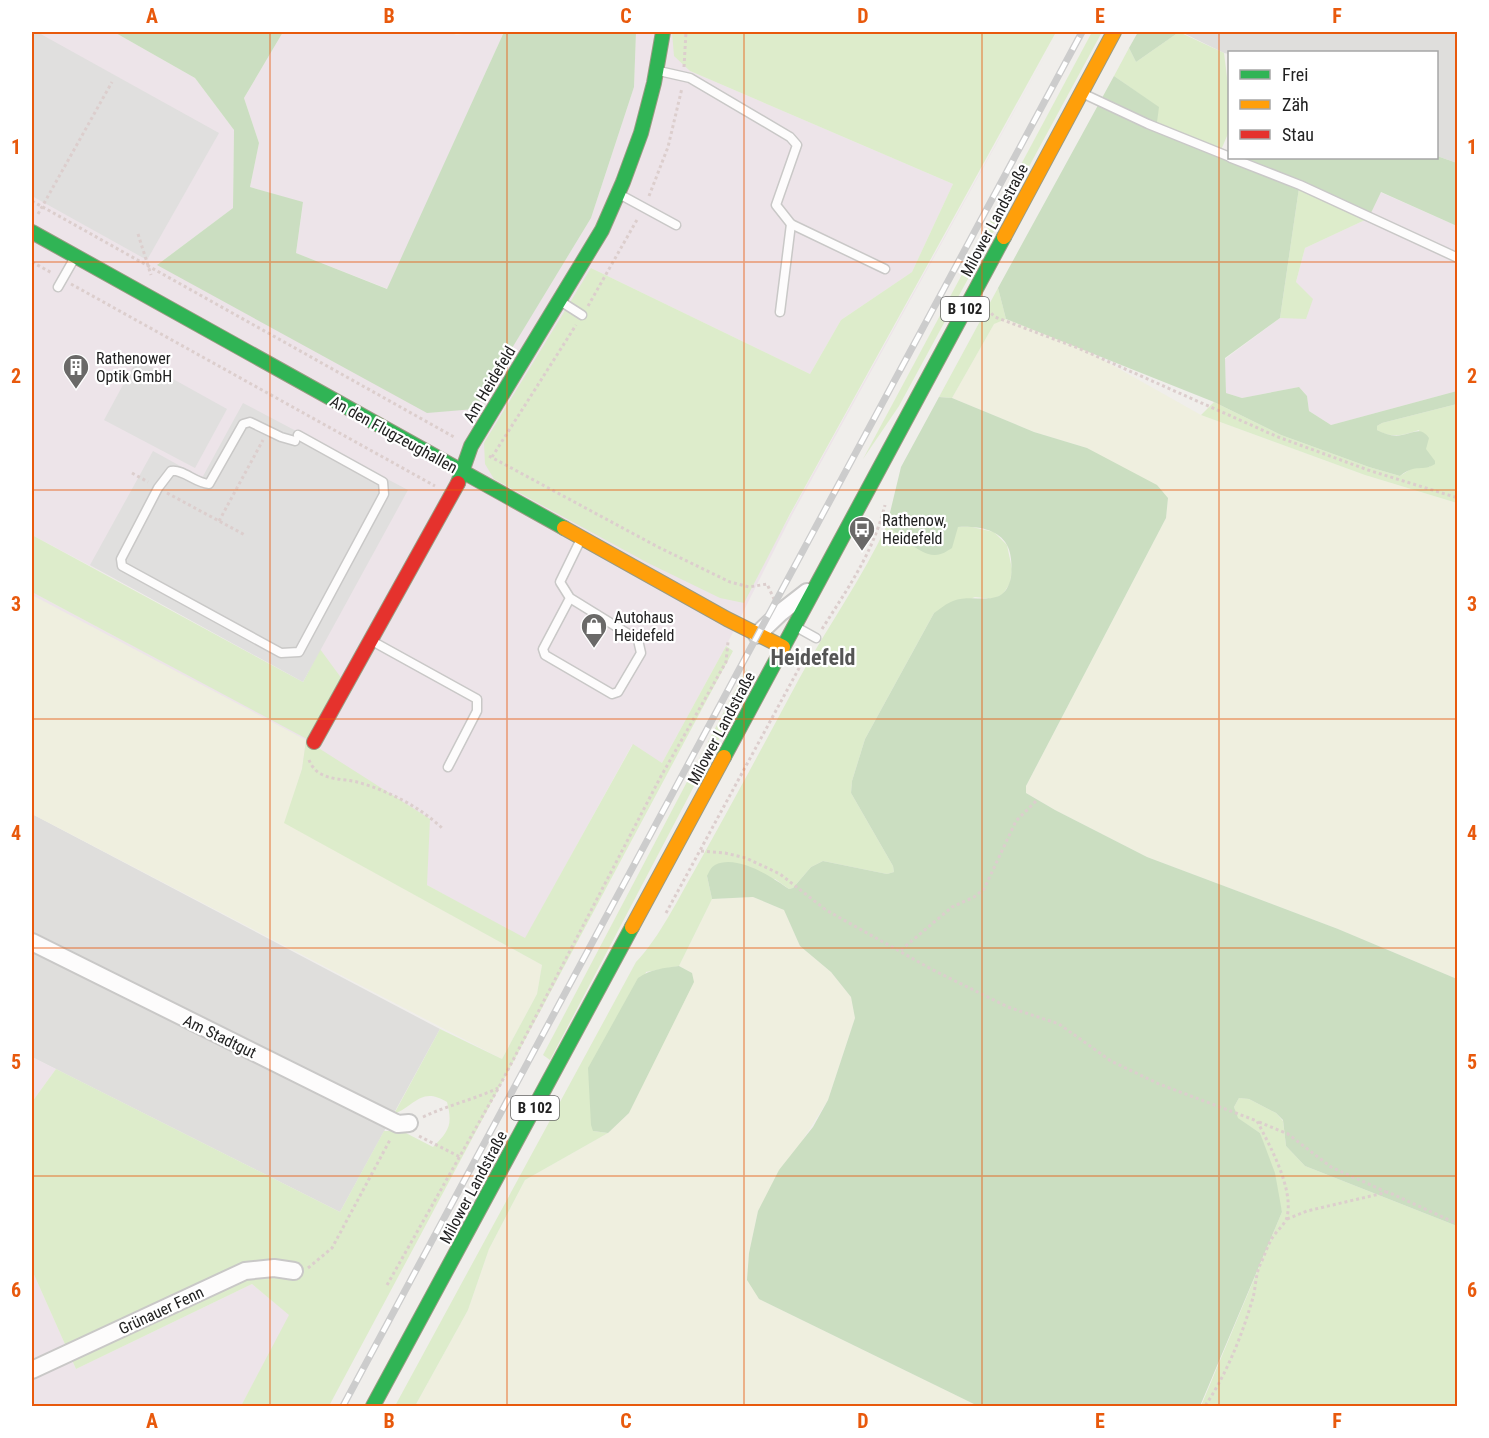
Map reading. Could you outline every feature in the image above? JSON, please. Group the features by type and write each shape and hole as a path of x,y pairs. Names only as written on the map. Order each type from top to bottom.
{"street":[{"name":"Am Heidefeld","path":"314,742 452,496 471,446 602,230 643,130 658,70 663,32"},
{"name":"Milower Landstraße","path":"373,1407 681,840 794,625 1114,32"},
{"name":"An den Flugzeughallen","path":"32,232 727,619 783,647"},
{"path":"757,635 780,613 815,586"},
{"name":"Am Stadtgut","path":"32,942 403,1124"},
{"name":"Grünauer Fenn","path":"32,1370 245,1271 274,1268 294,1271"}],"lane":[{"path":"658,70 690,78 790,137 797,145 776,205 791,224 885,269"},
{"path":"1081,92 1148,124 1228,156"},
{"path":"1235,159 1300,185 1458,258"},
{"path":"618,194 676,225"},
{"path":"780,312 791,224"},
{"path":"60,283 76,256"},
{"path":"559,300 582,315"},
{"path":"250,422 268,431 296,438 383,482 384,494 299,652 281,653 122,566 121,558 158,488 171,471 176,470 200,484 209,484 243,424 250,422"},
{"path":"570,598 543,649 545,655 612,694 618,692 641,653 638,640 570,598 560,582 581,538"},
{"path":"794,625 816,638"},
{"path":"372,640 477,699 477,711 448,767"}],"path":[{"path":"37,216 112,82"},
{"path":"32,201 648,542 730,582 749,587 767,584 780,613"},
{"path":"138,234 160,303"},
{"path":"32,262 60,283 452,496"},
{"path":"971,298 983,305 995,317 1077,348 1278,437 1368,470 1458,498"},
{"path":"219,521 268,431"},
{"path":"132,473 245,535"},
{"path":"387,1285 499,1087 660,778 726,662 727,619"},
{"path":"314,742 309,762 318,773 333,779 358,783 402,800 427,813 442,828"},
{"path":"901,950 952,907 974,897 984,889 1016,821 1038,799"},
{"path":"681,840 700,851 746,858 780,874 826,910 933,970 1008,1007 1059,1024 1111,1061 1140,1075 1288,1134 1331,1167 1458,1224"},
{"path":"294,1271 306,1269 332,1248 403,1124 449,1104 476,1098 499,1087"},
{"path":"1257,1121 1273,1152 1287,1195 1287,1219"},
{"path":"403,1124 460,1157"},
{"path":"1205,1407 1218,1387 1236,1346 1253,1299 1258,1269 1272,1238 1287,1219 1317,1208 1388,1192"}],"shaded area":[{"path":"32,32 114,32 195,78 234,130 233,208 158,264 475,408 591,218 634,87 636,32 672,32 690,71 953,184 912,272 841,320 810,374 591,268 775,542 1058,32 792,515 726,646 662,763 632,745 525,939 427,885 32,595 32,592 307,738 342,679 160,603 32,535"},
{"path":"32,32 37,32 219,133 147,260 32,196"},
{"path":"283,32 450,32 456,35 504,32 388,289 296,253 303,203 250,187 259,143 244,98"},
{"path":"1181,32 1457,32 1457,163 1438,156 1438,51 1228,51 1228,54"},
{"path":"1380,192 1457,226 1457,391 1331,425 1309,411 1307,396 1299,387 1242,398 1226,393 1225,359 1280,318 1306,318 1296,282 1305,248 1365,220 1370,215"},
{"path":"137,359 227,409 195,468 104,420"},
{"path":"243,403 408,490 303,682 90,565 153,451 202,478"},
{"path":"32,814 440,1029 340,1212 32,1057"},
{"path":"32,1057 56,1069 32,1102"},
{"path":"32,1270 76,1369 252,1284 290,1315 241,1406 32,1406"}],"green space":[{"path":"114,32 283,32 244,98 259,143 250,187 303,202 296,253 387,289 504,32 636,32 634,87 591,218 475,409 427,413 157,265 233,208 234,130 195,78"},
{"path":"672,32 1056,32 790,514 744,603 720,598 648,563 494,479 485,464 484,443 591,268 810,374 841,320 912,272 953,184 690,71 674,56"},
{"path":"1092,32 1102,32 899,406 863,459"},
{"path":"1138,32 1179,32 1136,62 1129,48"},
{"path":"1179,32 1224,53 1228,85 1228,134 1221,150 1156,126 1158,107 1114,76 1129,48 1136,62"},
{"path":"1114,76 1159,107 1156,130 1299,188 1280,318 1225,358 1226,393 1242,398 1299,387 1307,396 1309,411 1331,425 1457,391 1457,404 1377,426 1377,430 1392,435 1423,432 1429,438 1426,449 1435,464 1411,470 1400,476 1369,467 1281,435 1214,402 1006,319 998,288"},
{"path":"1438,156 1457,163 1457,226 1381,192 1370,215 1241,159 1438,159"},
{"path":"1299,188 1365,220 1305,248 1296,282 1313,299 1306,319 1280,318"},
{"path":"998,288 1006,319 994,324 952,398 939,397"},
{"path":"1006,319 1082,348 1201,415 1365,475 1457,503 1457,979 1338,929 1147,857 1026,793 1026,786 1166,518 1168,498 1087,448 1034,432 952,398 994,323"},
{"path":"939,397 952,398 1034,432 1087,448 1157,485 1168,498 1166,518 1026,786 1026,793 1147,857 1338,929 1457,979 1457,1226 1305,1166 1286,1146 1283,1120 1276,1113 1249,1099 1239,1098 1234,1107 1238,1118 1260,1133 1275,1173 1282,1212 1200,1406 978,1406 759,1299 747,1280 749,1253 758,1211 779,1170 813,1127 828,1100 855,1018 851,997 831,972 800,946 784,910 753,897 712,899 707,876 715,865 733,862 754,868 789,889 793,888 811,867 823,861 887,874 894,872 893,866 851,793 852,781 865,739 934,613 953,601 996,597 1002,594 1011,577 1011,561 1007,545 998,535 986,529 958,527 952,548 935,555 923,552 887,525 901,467"},
{"path":"1214,402 1281,435 1400,476 1414,467 1430,467 1419,430 1403,435 1393,435 1382,433 1377,430 1377,426 1457,404 1458,464 1455,471 1457,472 1457,503 1365,475 1201,415"},
{"path":"887,525 915,547 958,527 972,527 994,532 1007,545 1012,569 1010,583 1003,594 993,599 975,597 934,613 865,739 852,781 851,793 893,866 894,872 887,874 823,861 811,867 793,888 789,889 775,879 707,876 712,899 679,966 646,972 593,1131 608,1133 525,1180 489,1249 468,1310 415,1406 395,1406 636,962 669,916 799,679 867,565"},
{"path":"32,535 303,682 320,649 342,679 307,739 32,592"},
{"path":"32,595 306,740 302,769 285,823 542,965 537,994 502,1059 32,814"},
{"path":"726,646 733,651 329,1406 241,1406 289,1315 252,1284 76,1369 32,1270 32,1102 56,1069 340,1212 384,1131 402,1131 433,1147 446,1132 450,1116 447,1102 438,1098 424,1097 394,1114 440,1029 502,1059 537,994 542,965 284,823 302,769 306,740 430,819 427,885 525,938 633,744 662,763"},
{"path":"747,668 742,695 550,1060 543,1055"},
{"path":"753,897 784,910 800,946 831,972 851,997 855,1018 828,1100 758,1211 749,1253 748,1280 759,1299 978,1406 415,1406 468,1310 489,1249 525,1180 608,1133 629,1113 692,973 679,966 712,899"},
{"path":"679,966 692,973 694,982 629,1113 608,1133 593,1131 588,1068 638,978 663,968"},
{"path":"1239,1098 1249,1099 1276,1113 1283,1121 1286,1146 1305,1166 1457,1226 1457,1406 1201,1406 1282,1212 1260,1133 1237,1118 1234,1107"}],"railway":[{"path":"343,1406 1082,32"}],"traffic: fast":[{"path":"458,483 471,446 602,230 641,133 654,83 663,32"},
{"path":"32,232 564,528"},
{"path":"724,757 1004,237"},
{"path":"373,1406 632,927"}],"traffic: slow":[{"path":"1004,237 1114,32"},
{"path":"564,528 727,619 783,647"},
{"path":"632,927 724,757"}],"traffic: jam":[{"path":"314,742 458,483"}],"place":[{"name":"Rathenower Optik GmbH","path":"76,390"},
{"name":"Rathenow, Heidefeld","path":"862,552"},
{"name":"Autohaus Heidefeld","path":"594,649"}],"district":[{"name":"Heidefeld","path":"813,657"}]}
